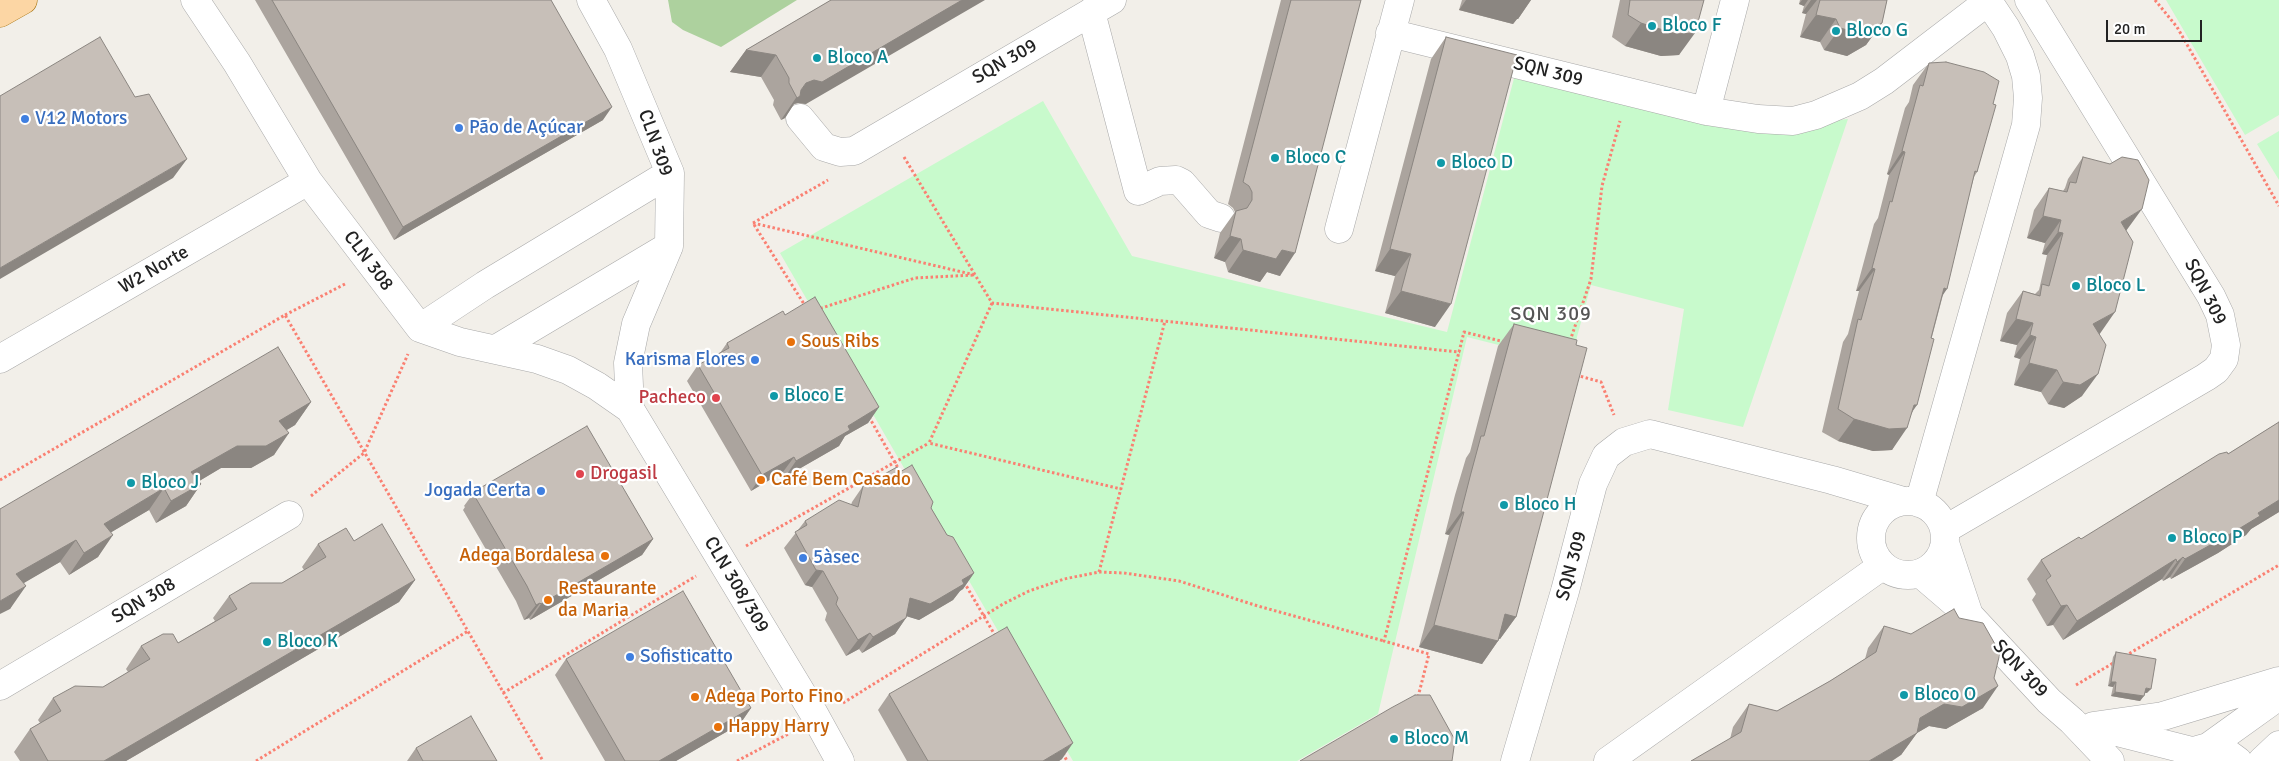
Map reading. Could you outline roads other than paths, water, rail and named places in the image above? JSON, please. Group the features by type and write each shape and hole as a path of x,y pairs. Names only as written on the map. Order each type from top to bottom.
{"main road":[{"path":"0,13 23,0"}],"street":[{"name":"CLN 308","path":"196,0 237,63 308,181 420,328"},
{"name":"CLN 309","path":"591,0 618,49 670,173 670,246 636,324 628,363 630,409"},
{"path":"1339,229 1400,0"},
{"path":"1706,111 1735,0"},
{"name":"SQN 309","path":"1969,615 1944,537 2206,378 2216,370 2224,359 2226,345 2220,315 2211,296 2029,0"},
{"name":"SQN 309","path":"1390,33 1706,111 1758,119 1793,121 1816,115 1860,96 1884,81 1989,1 2010,35 2020,56 2026,76 2028,98 2026,125 1911,502 1650,434 1624,442 1606,456 1593,484 1565,591 1515,761"},
{"path":"1101,6 1138,191 1160,181 1176,180 1182,183 1209,214 1221,218"},
{"name":"SQN 309","path":"800,118 824,147 840,152 854,150 1101,6"},
{"path":"420,328 485,285 670,173"},
{"name":"W2 Norte","path":"0,359 308,181"},
{"path":"496,349 670,246"},
{"path":"420,328 460,342 496,349 568,370 597,386 630,409"},
{"name":"CLN 308/309","path":"630,409 817,719 840,761"},
{"name":"SQN 309","path":"1832,480 1875,520"},
{"path":"1911,502 1931,509 1939,518 1944,537 1940,556 1932,567 1920,573 1906,575 1882,566 1875,556 1871,544 1871,532 1875,520 1886,508 1911,502"},
{"name":"SQN 308","path":"0,686 288,515"},
{"path":"1608,761 1882,566"},
{"name":"SQN 309","path":"1920,573 1969,615 2049,701 2082,724 2110,761"},
{"path":"2082,724 2162,716 2279,681"},
{"path":"2193,753 2279,696"},
{"name":"SQN 309","path":"2082,724 2193,753 2223,750 2238,761"},
{"path":"2262,761 2279,745"}],"place":[{"name":"Bloco F","path":"1652,26"},
{"name":"Bloco G","path":"1836,31"},
{"name":"Bloco A","path":"817,58"},
{"name":"V12 Motors","path":"25,119"},
{"name":"Pão de Açúcar","path":"459,128"},
{"name":"Bloco C","path":"1275,158"},
{"name":"Bloco D","path":"1441,163"},
{"name":"Bloco L","path":"2076,286"},
{"name":"Sous Ribs","path":"791,342"},
{"name":"Karisma Flores","path":"755,360"},
{"name":"Bloco E","path":"774,396"},
{"name":"Pacheco","path":"716,398"},
{"name":"Drogasil","path":"580,474"},
{"name":"Café Bem Casado","path":"761,480"},
{"name":"Bloco J","path":"131,483"},
{"name":"Jogada Certa","path":"541,491"},
{"name":"Bloco H","path":"1504,505"},
{"name":"Bloco P","path":"2172,538"},
{"name":"Adega Bordalesa","path":"605,556"},
{"name":"5àsec","path":"803,558"},
{"name":"Restaurante da Maria","path":"548,600"},
{"name":"Bloco K","path":"267,642"},
{"name":"Sofisticatto","path":"630,657"},
{"name":"Bloco O","path":"1904,695"},
{"name":"Adega Porto Fino","path":"695,697"},
{"name":"Happy Harry","path":"718,727"},
{"name":"Bloco M","path":"1394,739"}],"district":[{"name":"SQN 309","path":"1551,315"}]}
